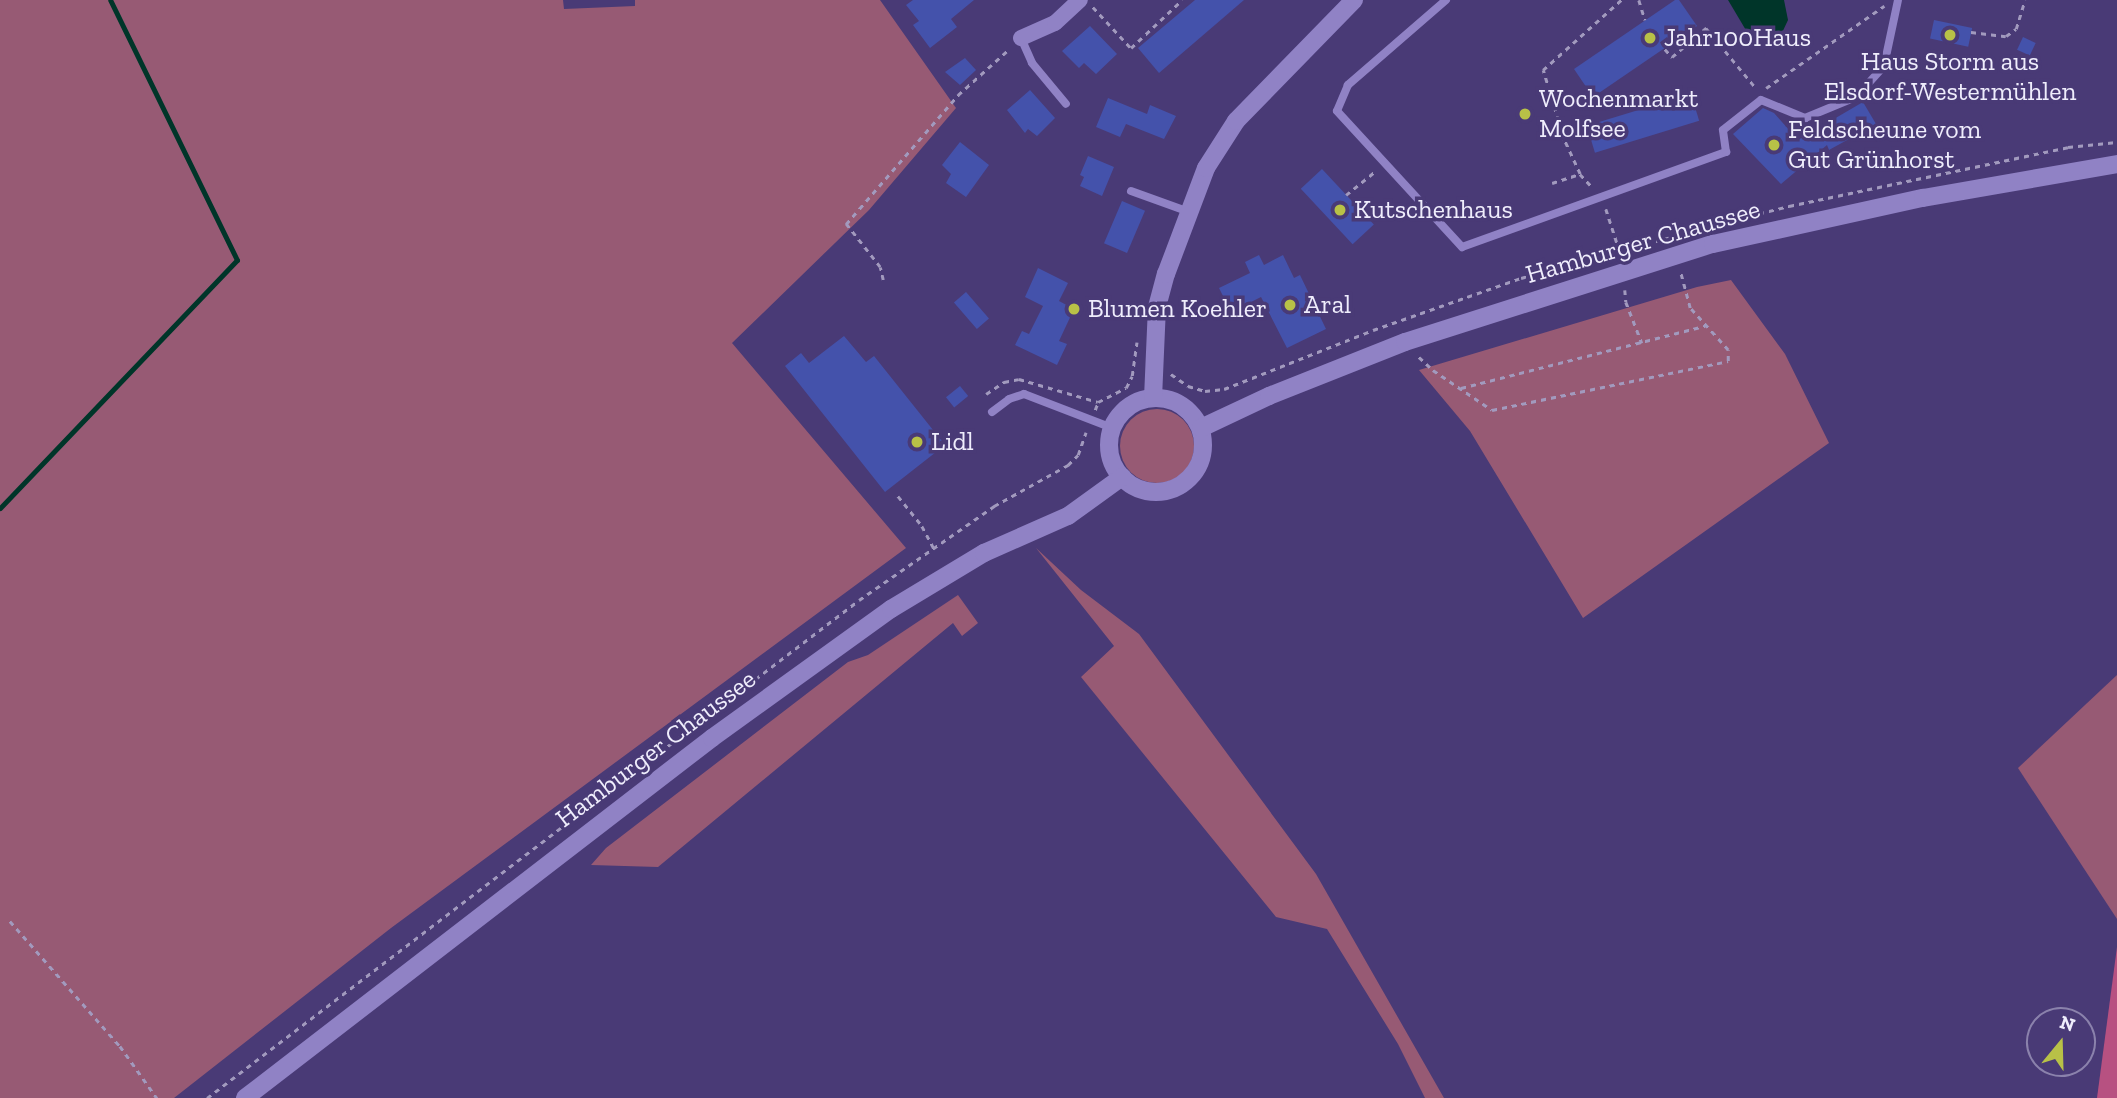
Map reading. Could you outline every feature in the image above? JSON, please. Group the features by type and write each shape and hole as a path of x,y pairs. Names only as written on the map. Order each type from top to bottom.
{"main road":[{"path":"1153,398 1157,307 1206,168 1236,121 1354,0"},
{"name":"Hamburger Chaussee","path":"1201,428 1269,396 1405,342 1713,244 1923,198 2117,164"},
{"path":"1153,398 1168,399 1182,405 1201,428 1204,444 1202,460 1194,475 1182,485 1167,491 1150,492 1135,487 1122,477 1110,454 1112,428 1128,407 1153,398"},
{"name":"Hamburger Chaussee","path":"244,1098 712,738 880,617 984,553 1068,516 1122,477"}],"street":[{"path":"1021,38 1055,23 1080,0"}],"lane":[{"path":"1446,0 1348,85 1337,111 1462,247 1726,152 1723,130 1760,100 1805,118 1856,97 1884,66 1895,0"},
{"path":"1021,38 1032,63 1066,104"},
{"path":"1130,191 1189,212"},
{"path":"992,412 1009,399 1024,394 1112,428"}],"path":[{"path":"1086,0 1131,48 1182,0"},
{"path":"1580,174 1564,140 1543,70 1621,0"},
{"path":"1639,0 1645,20"},
{"path":"1665,49 1672,57 1706,28 1760,92 1895,0"},
{"path":"1970,32 2006,36 2015,29 2025,0"},
{"path":"883,280 880,267 846,224 958,95 1021,38"},
{"path":"1346,195 1385,164"},
{"path":"1405,342 1433,370 1492,410 1728,361 1728,350 1690,308 1678,255"},
{"path":"1623,272 1626,302 1643,343"},
{"path":"1461,388 1706,326"},
{"path":"208,1098 859,600 993,506 1068,465 1078,455 1098,402 1126,388 1132,376 1138,335"},
{"path":"898,496 922,526 933,550"},
{"path":"10,921 120,1046 157,1098"}],"shaded area":[{"path":"0,0 563,0 564,9 635,6 635,0 880,0 956,108 869,210 732,343 906,548 391,928 174,1098 0,1098"},
{"path":"1728,0 1784,0 1788,20 1781,35 1769,43 1757,42 1750,37"},
{"path":"1731,280 1785,354 1829,443 1583,618 1470,431 1419,370 1697,287"},
{"path":"1157,409 1171,412 1183,420 1191,432 1194,446 1191,460 1183,472 1171,480 1157,483 1143,480 1131,472 1123,460 1120,446 1123,432 1131,420 1143,412"},
{"path":"1036,548 1081,590 1139,634 1316,874 1444,1098 1425,1098 1398,1044 1327,929 1276,917 1081,677 1114,646"},
{"path":"958,595 978,623 962,636 953,623 658,867 591,865 606,848 848,662 868,655"},
{"path":"2117,675 2117,919 2018,768"},
{"path":"2117,947 2117,1098 2097,1098"}],"building":[{"path":"913,0 974,0 951,19 957,27 930,48 913,25 919,21 906,5"},
{"path":"1195,0 1244,0 1159,73 1138,48"},
{"name":"Jahr100Haus","path":"1675,0 1679,0 1697,26 1593,97 1574,69"},
{"name":"Haus Storm aus Elsdorf-Westermühlen","path":"1934,20 1972,28 1968,47 1930,39"},
{"path":"1090,26 1117,54 1096,74 1084,63 1079,68 1062,51"},
{"path":"2023,37 2036,43 2030,56 2017,50"},
{"path":"965,58 976,70 960,85 945,72"},
{"path":"1030,90 1055,118 1037,136 1028,129 1025,133 1007,110"},
{"name":"Jahr100Haus","path":"1691,94 1699,121 1595,153 1587,126"},
{"path":"1108,98 1147,114 1150,105 1176,116 1164,139 1126,124 1120,137 1096,127"},
{"name":"Feldscheune vom Gut Grünhorst","path":"1863,102 1876,124 1829,150 1827,145 1781,184 1733,134 1763,108 1774,113 1798,140"},
{"path":"960,142 989,165 966,197 946,183 951,174 942,165"},
{"path":"1088,156 1114,167 1102,196 1080,186 1084,177 1080,175"},
{"name":"Kutschenhaus","path":"1322,169 1374,225 1353,244 1301,189"},
{"path":"1122,201 1145,211 1127,253 1104,243"},
{"name":"Aral","path":"1259,255 1264,265 1283,255 1294,278 1300,275 1326,329 1287,348 1261,297 1231,312 1219,288 1250,273 1245,262"},
{"path":"1038,268 1068,283 1059,301 1074,309 1059,341 1067,344 1057,365 1015,345 1022,331 1029,334 1043,306 1025,297"},
{"path":"966,292 989,318 977,329 954,302"},
{"path":"844,336 866,362 874,356 945,445 885,492 785,366 801,353 809,363"},
{"path":"960,386 968,396 954,407 946,397"}],"waterway":[{"path":"0,508 237,260 110,0"}],"place":[{"name":"Haus Storm aus Elsdorf-Westermühlen","path":"1950,35"},
{"name":"Jahr100Haus","path":"1650,38"},
{"name":"Wochenmarkt Molfsee","path":"1525,114"},
{"name":"Feldscheune vom Gut Grünhorst","path":"1774,145"},
{"name":"Kutschenhaus","path":"1340,210"},
{"name":"Aral","path":"1290,305"},
{"name":"Blumen Koehler","path":"1074,309"},
{"name":"Lidl","path":"917,442"}]}
